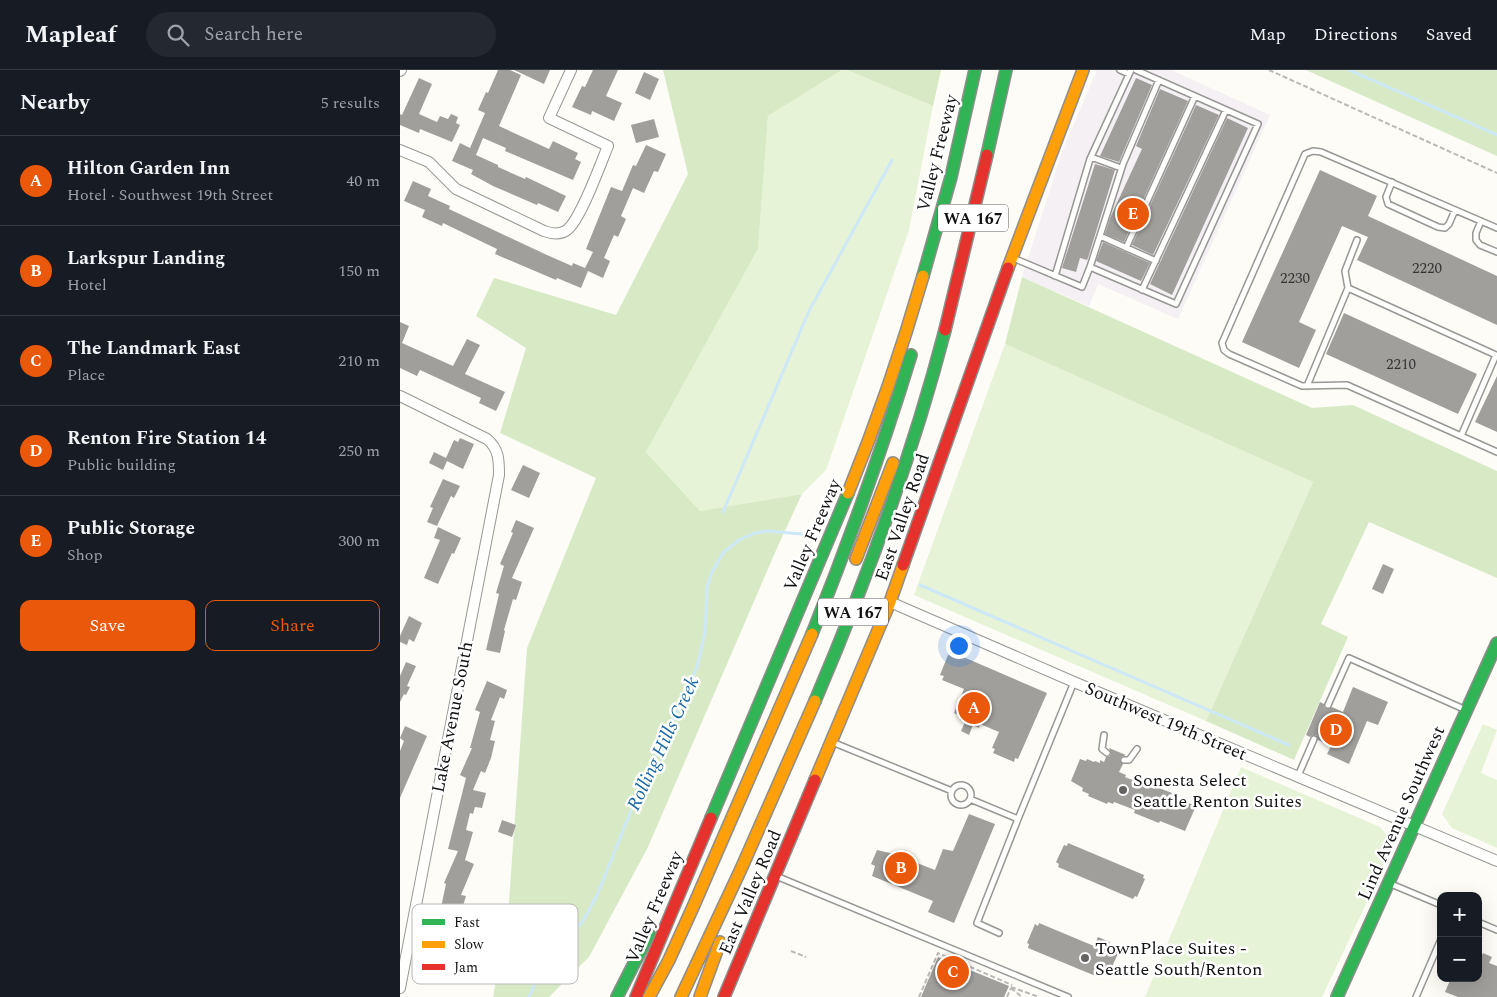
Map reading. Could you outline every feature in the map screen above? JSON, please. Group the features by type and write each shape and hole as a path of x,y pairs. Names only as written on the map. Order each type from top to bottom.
{"main road":[{"name":"Valley Freeway","path":"636,997 761,698 850,492 912,313 951,177 975,70"},
{"name":"WA 167","path":"681,997 750,852 869,571 913,444 936,364 972,224 1006,70"},
{"name":"East Valley Road","path":"724,997 890,602 1012,258 1083,70"},
{"path":"648,997 669,960 693,907 835,579 870,486 903,385 939,257 954,194 951,177"},
{"path":"910,408 936,364"},
{"path":"853,567 885,487 897,451"},
{"name":"Lind Avenue Southwest","path":"1337,997 1497,643"},
{"path":"617,997 665,901 746,722 761,698"},
{"path":"728,854 747,811"},
{"path":"700,997 743,885 750,852"}],"street":[{"path":"400,150 429,162 456,189 544,231 557,234 565,231 576,219 608,146 549,118 571,70"},
{"name":"Lake Avenue South","path":"400,396 488,439 495,446 499,458 499,475 416,904"},
{"name":"Southwest 19th Street","path":"890,602 1497,861"},
{"name":"Lake Avenue South","path":"400,988 412,926"}],"lane":[{"path":"1055,276 1091,157 1130,72 1120,70"},
{"path":"1090,267 1176,304 1258,124 1136,70"},
{"path":"1012,258 1082,287 1121,168 1159,80"},
{"path":"1126,248 1195,96"},
{"path":"1142,290 1226,110"},
{"path":"1497,228 1321,152 1313,151 1305,154 1222,343 1224,350 1229,354 1302,386 1347,385 1497,452"},
{"path":"1091,157 1121,168"},
{"path":"1392,182 1386,197 1388,204 1438,227 1445,228 1449,224 1455,210"},
{"path":"1481,221 1476,233 1476,240 1480,245 1497,252"},
{"path":"1100,236 1156,261"},
{"path":"1307,386 1348,288 1345,271 1357,240"},
{"path":"1348,288 1496,355 1461,436"},
{"path":"1328,705 1349,658 1466,710"},
{"path":"999,933 977,923 1074,682"},
{"path":"1104,735 1102,749 1107,753"},
{"path":"1298,776 1314,739"},
{"path":"832,742 952,791"},
{"path":"1124,760 1129,760 1138,749"},
{"path":"956,786 965,786 970,790 970,799 966,804 956,803 952,798 952,791 956,786"},
{"path":"970,799 1018,819"},
{"path":"776,876 1068,997"},
{"path":"1388,883 1437,903"},
{"path":"1482,924 1497,930"},
{"path":"1416,997 1437,948"}],"path":[{"path":"1269,70 1497,173"},
{"path":"791,951 806,957"},
{"path":"919,997 938,953 1039,997"},
{"path":"1007,997 1012,986"},
{"path":"1012,986 1022,997"}],"shaded area":[{"path":"1097,70 1171,70 1270,115 1178,319 1098,284 1089,306 1022,277 1062,152"}],"green space":[{"path":"663,70 842,70 768,116 758,249 646,452 700,511 802,494 648,847 589,957 578,968 578,904 509,904 527,648 596,478 500,433 526,348 476,316 494,278 616,315 688,174"},
{"path":"842,70 847,70 933,106 909,230 826,470 802,494 700,511 646,452 758,249 768,116"},
{"path":"847,70 941,70 933,106"},
{"path":"1306,70 1497,70 1497,156"},
{"path":"1022,277 1312,408 1353,405 1497,471 1497,578 1369,522 1321,624 1348,637 1294,760 1206,721 1313,482 1005,344"},
{"path":"1005,344 1313,482 1206,721 914,595"},
{"path":"1483,724 1497,730 1481,773 1497,780 1497,848 1452,828 1442,814"},
{"path":"1241,767 1380,827 1388,837 1392,849 1322,997 1145,997"},
{"path":"495,984 562,984 549,997 493,997"}],"building":[{"path":"498,70 510,70 521,75 499,126 549,149 553,141 578,153 575,159 581,162 573,180 505,151 506,148 483,138 476,155 498,165 498,167 525,179 526,177 566,196 558,212 493,186 471,174 473,170 452,161 460,143 470,148 485,113 478,110"},
{"path":"514,70 550,70 544,84"},
{"path":"593,70 618,70 606,96 622,103 614,121 592,111 591,115 572,107 582,86 585,87"},
{"path":"644,72 659,79 650,100 635,93"},
{"path":"419,78 432,84 419,114 437,122 440,116 448,119 451,114 458,117 456,123 460,125 452,142 420,129 419,133 400,125 400,114 402,115"},
{"path":"1136,78 1152,85 1119,162 1100,156"},
{"path":"1160,89 1188,101 1124,242 1105,234 1110,218 1142,149 1136,146"},
{"path":"1196,105 1219,115 1153,255 1132,245"},
{"path":"1227,118 1248,128 1172,295 1150,284"},
{"path":"654,119 659,137 636,143 631,125"},
{"path":"646,145 666,154 658,172 654,171 644,193 633,188 621,216 626,219 618,237 614,235 604,258 610,261 603,278 588,271 581,288 557,278 556,280 495,254 497,249 443,223 442,226 422,217 425,210 404,201 413,181 431,189 428,196 450,206 449,209 572,266 573,263 585,268 593,252 586,249 611,187 622,191 633,165 636,166"},
{"path":"1095,164 1115,170 1088,258 1087,260 1080,258 1076,272 1062,268"},
{"path":"1320,170 1377,196 1368,216 1497,276 1497,325 1357,260 1368,237 1342,226 1299,322 1316,330 1299,368 1242,342"},
{"path":"1103,242 1150,263 1141,281 1096,261"},
{"path":"1344,313 1477,374 1458,414 1326,354"},
{"path":"400,322 409,326 402,343 453,366 467,339 480,345 465,374 505,392 496,411 479,403 481,398 420,370 417,376 400,368"},
{"path":"1497,376 1497,432 1475,422"},
{"path":"460,438 474,444 463,469 447,461 443,470 429,463 434,452 446,458 454,440 458,442"},
{"path":"523,465 540,473 529,498 511,490"},
{"path":"443,479 460,486 454,498 451,496 437,526 427,522 433,508 430,507"},
{"path":"516,520 534,528 512,578 522,582 516,600 513,599 500,653 486,650 499,594 496,593 504,566 500,564 513,533 511,532"},
{"path":"438,527 461,538 438,584 424,578 440,540 434,538"},
{"path":"1383,564 1394,569 1383,594 1372,589"},
{"path":"409,616 422,623 414,642 409,639 407,645 400,642 400,636"},
{"path":"954,653 1047,693 1018,759 1015,758 1014,762 993,753 995,749 992,748 999,732 980,724 979,728 973,725 969,735 961,731 965,722 960,720 961,716 954,713 964,689 942,680 944,676 940,675 948,655 953,656"},
{"path":"406,662 416,666 407,686 410,687 400,702 400,676"},
{"path":"487,681 507,690 504,699 500,697 491,720 495,721 490,740 495,741 491,758 485,773 481,771 473,790 486,793 482,808 475,807 473,814 470,813 466,830 473,832 465,860 474,864 461,895 466,896 464,904 442,904 446,884 444,883 458,851 448,849 466,778 460,775 472,748 470,748 480,712 475,710"},
{"path":"1353,687 1388,702 1378,725 1367,721 1349,764 1327,754 1331,746 1318,740 1316,735 1310,737 1306,735 1320,702 1327,709 1332,707 1343,712"},
{"path":"405,726 427,736 400,798 400,751 404,741 400,738"},
{"name":"Sonesta Select Seattle Renton Suites","path":"1109,748 1126,755 1121,757 1120,760 1123,764 1119,772 1126,775 1125,777 1172,793 1171,796 1196,806 1185,831 1134,813 1135,810 1114,802 1113,804 1108,802 1107,804 1088,796 1089,794 1082,791 1083,788 1071,781 1080,759 1104,762 1106,757 1109,757 1111,754"},
{"path":"969,814 995,824 954,923 928,912 933,901 872,876 875,866 871,864 877,850 894,854 935,870 943,849 953,851"},
{"path":"502,820 516,825 512,837 498,832"},
{"path":"1068,843 1144,875 1143,878 1145,879 1137,897 1135,896 1133,899 1058,867 1059,864 1056,862 1064,845 1067,846"},
{"name":"TownPlace Suites - Seattle South/Renton","path":"1039,923 1094,946 1098,937 1110,942 1108,945 1120,949 1111,969 1107,967 1104,975 1100,973 1098,977 1028,948 1029,944 1027,943 1035,924 1038,926"},
{"path":"1483,953 1492,957 1489,963 1497,966 1497,997 1458,997 1445,992 1449,982 1482,982"},
{"path":"938,957 1009,986 1004,997 921,997"}],"waterway":[{"path":"1349,70 1497,135"},
{"path":"723,512 809,311 892,160"},
{"name":"Rolling Hills Creek","path":"578,927 598,893 636,798 697,667 705,632 707,587 712,572 723,553 739,540 755,533 767,531 802,534"},
{"path":"920,585 1289,745"},
{"name":"Rolling Hills Creek","path":"529,997 535,984"}],"traffic: fast":[{"path":"923,276 951,177 975,70"},
{"path":"987,155 1006,70"},
{"path":"815,701 853,609 887,517 918,424 945,330"},
{"path":"812,634 864,496 911,355"},
{"path":"711,818 848,493"},
{"path":"1337,997 1497,643"},
{"path":"617,997 649,934"}],"traffic: slow":[{"path":"1008,268 1083,70"},
{"path":"848,493 889,385 923,276"},
{"path":"856,559 893,463"},
{"path":"815,780 890,602 903,565"},
{"path":"649,997 669,960 693,907 812,634"},
{"path":"681,997 741,869 815,701"},
{"path":"700,997 720,942"}],"traffic: jam":[{"path":"945,330 987,155"},
{"path":"903,565 1008,268"},
{"path":"724,997 815,780"},
{"path":"636,997 711,818"}],"place":[{"name":"Public Storage","path":"1133,214"},
{"name":"Hilton Garden Inn","path":"974,708"},
{"name":"Renton Fire Station 14","path":"1336,730"},
{"name":"Sonesta Select Seattle Renton Suites","path":"1123,790"},
{"name":"Larkspur Landing","path":"901,868"},
{"name":"TownPlace Suites - Seattle South/Renton","path":"1085,958"},
{"name":"The Landmark East","path":"953,972"}]}
